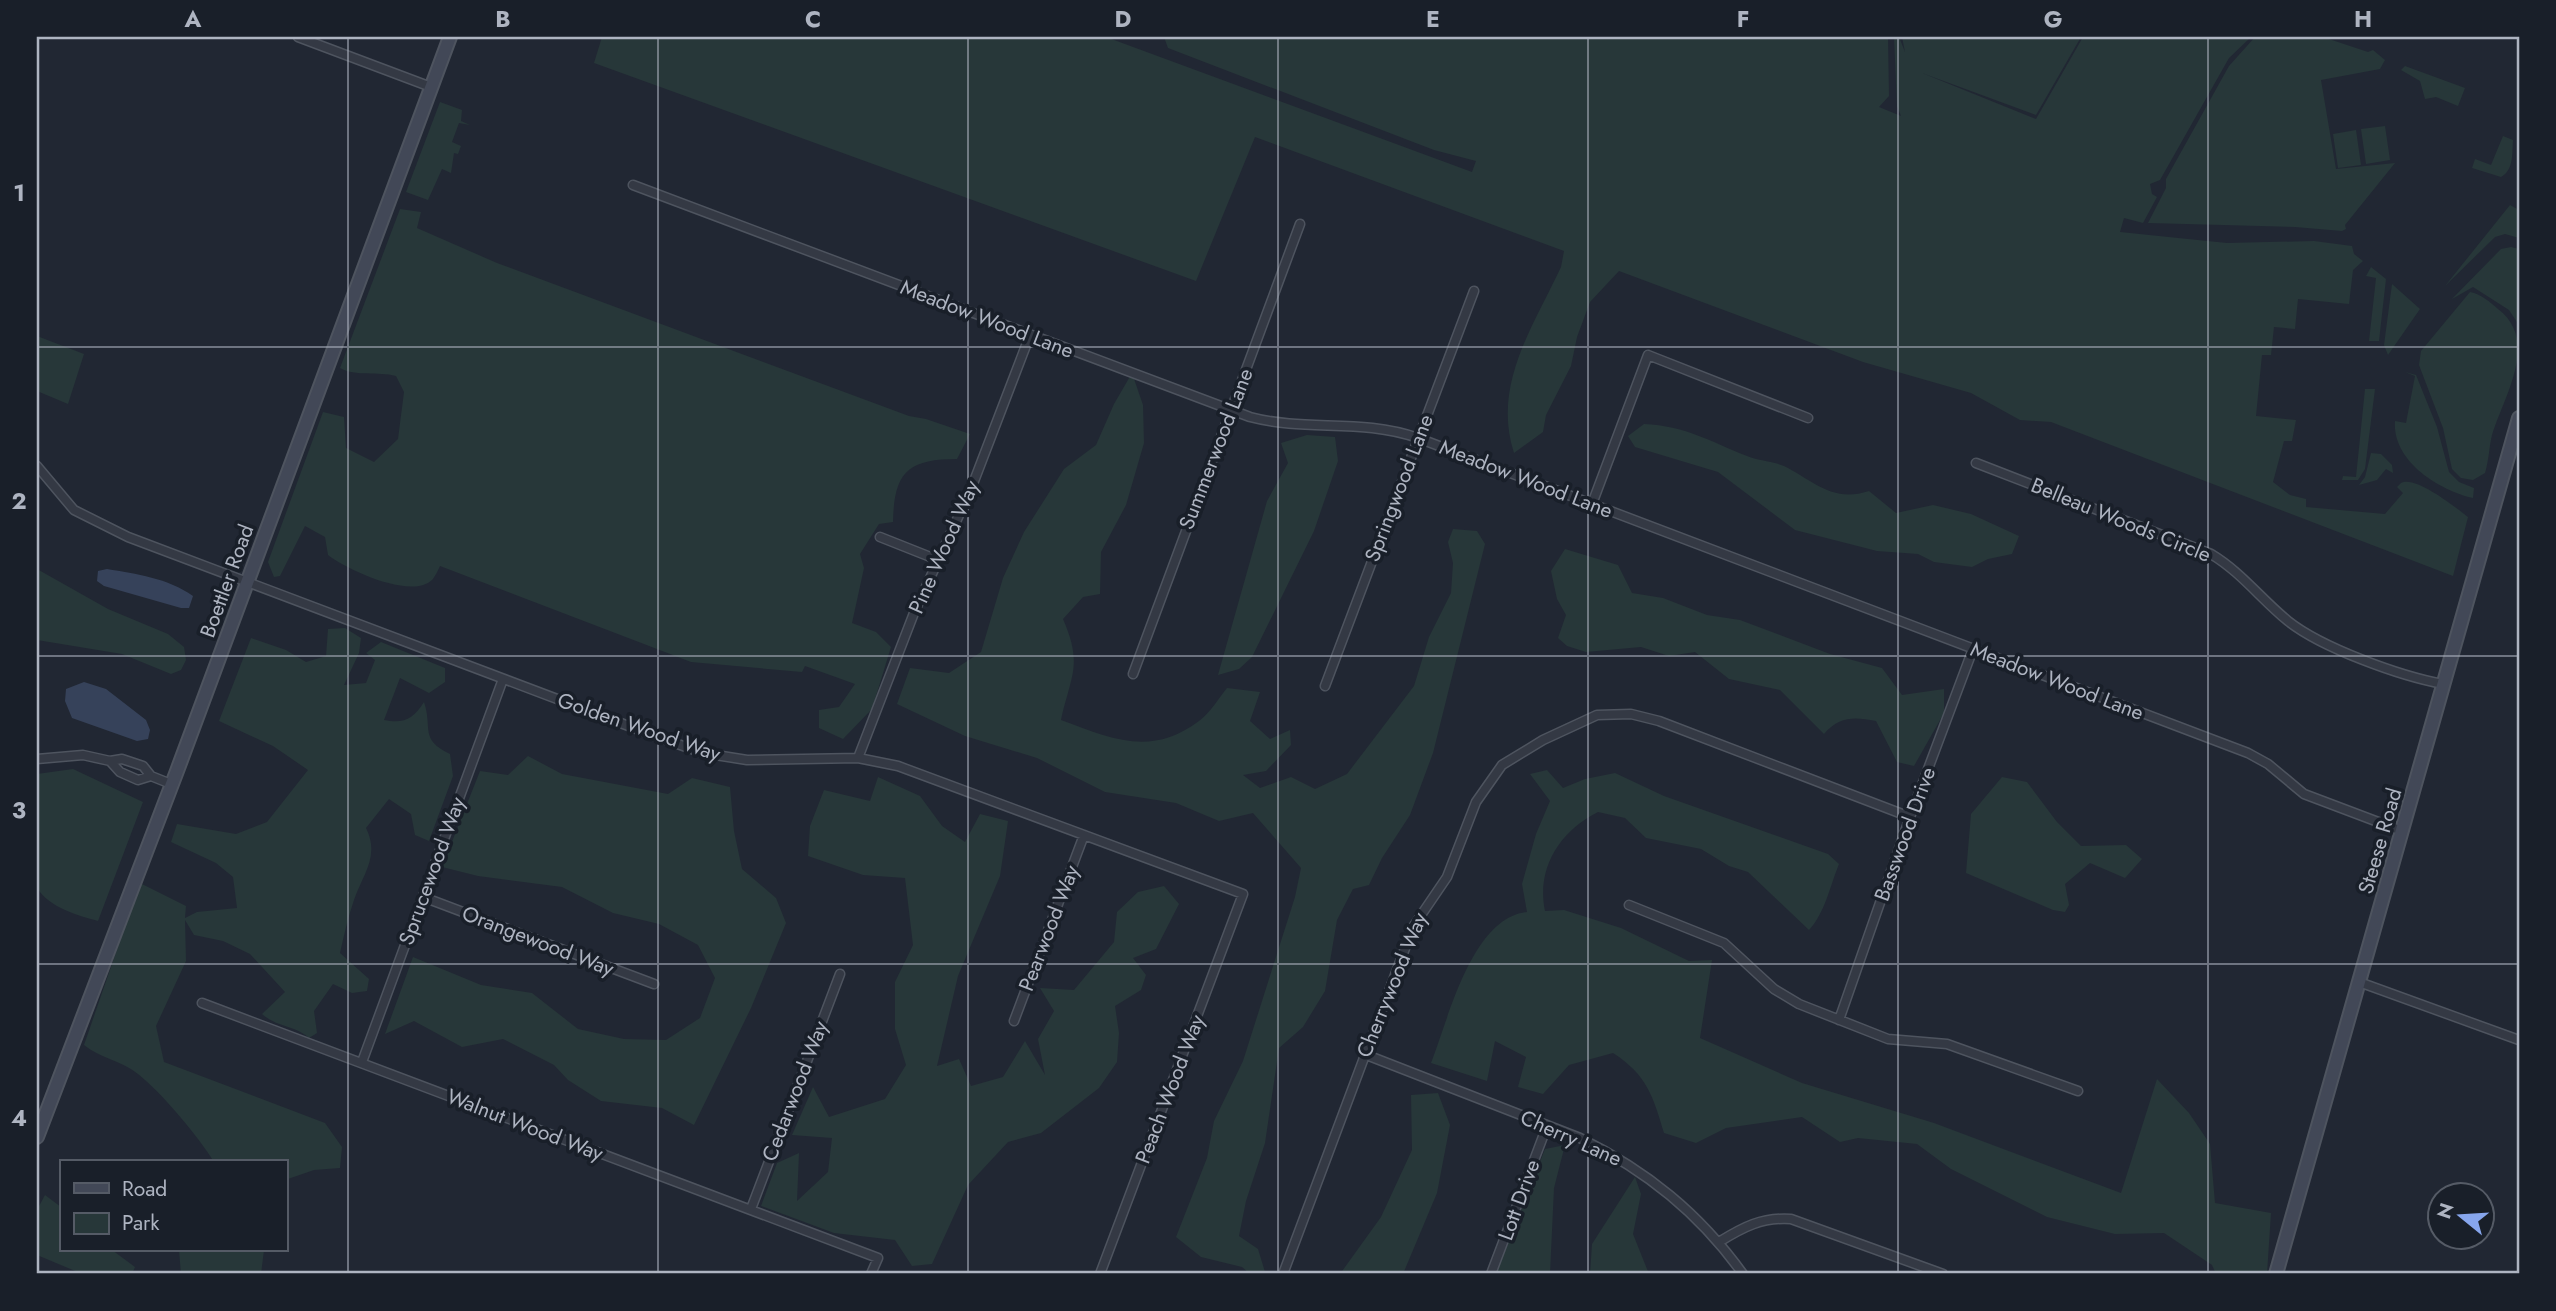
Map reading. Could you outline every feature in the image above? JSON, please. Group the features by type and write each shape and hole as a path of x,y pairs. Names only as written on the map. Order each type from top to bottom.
{"street":[{"path":"298,37 431,87"},
{"name":"Boettler Road","path":"37,1137 450,37"},
{"name":"Meadow Wood Lane","path":"633,185 1230,410 1283,424 1360,425 1418,438 2248,753 2268,764 2304,794 2402,831"},
{"name":"Summerwood Lane","path":"1133,674 1300,224"},
{"name":"Springwood Lane","path":"1325,686 1474,291"},
{"name":"Pine Wood Way","path":"858,758 899,649 971,489 1030,335"},
{"path":"1592,504 1648,355 1808,418"},
{"name":"Steese Road","path":"2276,1274 2519,418"},
{"name":"Belleau Woods Circle","path":"1976,463 2211,554 2235,570 2290,623 2313,637 2407,674 2443,684"},
{"name":"Golden Wood Way","path":"37,466 74,510 96,522 247,582 703,753 747,760 858,758 912,771 1244,894 1233,922"},
{"path":"880,537 938,560"},
{"name":"Basswood Drive","path":"1839,1020 1910,817 1973,649"},
{"name":"Sprucewood Way","path":"362,1062 503,679"},
{"name":"Cherrywood Way","path":"1283,1274 1413,927 1447,877 1482,789 1509,760 1583,721 1616,713 1645,717 1910,817"},
{"path":"37,759 83,755 110,761 122,759 143,766 150,776 171,784"},
{"path":"110,761 120,772 138,780 150,776"},
{"name":"Pearwood Way","path":"1014,1021 1084,835"},
{"name":"Orangewood Way","path":"423,897 654,984"},
{"path":"1629,905 1724,943 1774,989 1839,1020 1888,1039 1947,1044 2078,1091"},
{"name":"Peach Wood Way","path":"1100,1274 1233,922"},
{"name":"Cedarwood Way","path":"751,1209 840,974"},
{"path":"2359,982 2519,1040"},
{"name":"Walnut Wood Way","path":"202,1003 878,1258 872,1274"},
{"name":"Cherry Lane","path":"1364,1054 1580,1138 1638,1170 1675,1197 1719,1242 1742,1274"},
{"name":"Lott Drive","path":"1491,1274 1547,1126"},
{"path":"1719,1242 1751,1223 1768,1219 1791,1219 1943,1274"}],"green space":[{"path":"602,37 1106,37 1472,172 1476,161 1434,150 1168,48 1164,37 1888,37 1889,96 1879,107 1901,116 1897,106 1894,37 1899,37 1905,52 1902,37 2081,37 2036,115 1922,73 2036,119 2083,37 2251,37 2229,58 2160,180 2150,184 2152,194 2157,197 2143,223 2124,218 2120,232 2227,243 2314,241 2352,246 2354,254 2363,261 2353,270 2349,304 2298,299 2295,329 2274,327 2271,355 2262,355 2256,416 2296,420 2292,441 2284,441 2273,482 2290,495 2306,499 2306,507 2385,514 2403,493 2397,487 2401,483 2407,482 2425,488 2468,517 2453,576 2051,422 2020,420 1971,393 1863,362 1619,271 1590,302 1577,337 1571,366 1546,415 1543,432 1514,453 1508,404 1512,380 1528,334 1561,267 1564,251 1255,137 1196,281 594,63"},
{"path":"2255,37 2323,37 2368,52 2373,50 2385,60 2380,69 2321,80 2336,169 2395,163 2342,231 2148,223 2166,188 2166,179 2229,66"},
{"path":"2405,66 2465,88 2458,106 2436,97 2425,99 2420,81 2401,70"},
{"path":"440,102 462,110 461,121 470,125 459,123 452,142 461,146 458,154 454,153 451,173 442,169 428,200 406,192"},
{"path":"2385,126 2390,160 2366,164 2361,129"},
{"path":"2356,130 2361,165 2338,168 2333,134"},
{"path":"2503,136 2513,140 2512,161 2505,174 2501,177 2472,168 2475,159 2491,165"},
{"path":"2510,205 2519,210 2519,238 2505,234 2495,237 2445,286"},
{"path":"400,209 421,212 417,228 497,263 909,416 970,434 957,459 926,462 907,472 896,491 893,522 879,524 860,554 864,568 852,623 876,632 891,647 872,709 843,739 819,728 819,710 839,707 855,684 805,666 802,672 691,662 440,566 432,580 422,585 395,585 349,568 328,555 325,537 305,526 280,576 274,577 268,562 323,412 344,417 346,448 374,462 398,439 404,392 396,376 346,371 340,368"},
{"path":"2501,249 2519,249 2519,325 2509,310 2473,287 2452,299"},
{"path":"2371,267 2386,279 2379,341 2369,341 2376,278 2366,276"},
{"path":"2392,284 2420,309 2388,355 2384,345"},
{"path":"2470,292 2489,301 2510,322 2518,353 2510,386 2492,435 2485,473 2473,480 2461,478 2452,469 2443,428 2419,365 2421,351"},
{"path":"37,336 84,354 68,404 37,391"},
{"path":"2405,372 2416,375 2437,427 2449,472 2459,482 2474,488 2473,498 2433,481 2409,461 2401,449 2395,421 2406,423 2415,376"},
{"path":"1132,373 1143,405 1144,443 1126,505 1101,552 1100,594 1083,597 1063,619 1074,659 1061,720 1114,738 1148,742 1181,732 1199,721 1227,688 1260,692 1250,721 1270,739 1290,730 1291,745 1266,771 1243,775 1260,788 1291,777 1315,789 1347,774 1414,686 1429,637 1451,593 1453,563 1448,542 1453,529 1477,531 1485,544 1433,753 1410,815 1382,858 1369,885 1353,889 1337,920 1325,991 1303,1027 1279,1048 1265,1143 1246,1201 1239,1236 1258,1249 1265,1272 1250,1274 1242,1267 1201,1257 1176,1237 1207,1158 1214,1121 1243,1061 1295,897 1301,868 1253,813 1219,821 1176,803 1105,792 1037,758 965,736 897,704 910,668 949,673 981,652 1003,578 1024,532 1064,469 1096,445 1114,404"},
{"path":"2365,389 2375,389 2365,469 2358,480 2342,480 2343,476 2356,477"},
{"path":"1644,424 1685,431 1752,458 1779,464 1834,492 1856,494 1869,491 1896,513 1933,505 1971,514 2019,536 2012,554 1988,559 1972,567 1934,562 1918,554 1877,551 1795,530 1718,472 1635,447 1628,436"},
{"path":"1307,435 1335,437 1338,461 1314,531 1252,657 1239,669 1218,675 1267,501 1288,463 1281,443"},
{"path":"2371,453 2381,454 2392,465 2393,473 2386,469 2377,480 2359,485 2365,477"},
{"path":"1565,549 1618,565 1632,593 1663,598 1707,615 1740,620 1830,654 1882,668 1902,695 1944,689 1944,713 1914,766 1897,762 1876,721 1848,719 1836,724 1824,734 1780,690 1729,679 1695,652 1669,656 1641,647 1586,652 1567,646 1558,638 1566,615 1557,599 1551,571"},
{"path":"37,569 108,609 168,634 184,647 186,660 181,670 171,674 122,654 37,640"},
{"path":"345,628 361,638 359,653 344,685 366,683 375,660 366,653 381,642 445,668 445,682 429,693 400,678 384,720 403,721 416,713 424,702 431,738 440,749 450,754 453,776 429,841 415,835 411,814 389,799 366,828 370,838 371,856 352,906 340,953 369,979 367,991 352,993 333,984 314,1011 317,1033 309,1038 262,1014 285,992 250,954 223,941 194,935 185,920 186,961 156,1026 164,1062 325,1123 342,1147 340,1168 314,1170 287,1179 287,1160 213,1160 179,1115 147,1082 132,1070 84,1045 140,883 186,906 185,918 197,912 237,908 233,877 216,863 171,842 177,824 236,834 267,822 308,770 273,746 219,721 251,638 286,650 306,662 326,656 328,629"},
{"path":"528,756 562,774 668,794 692,778 730,787 734,831 742,869 776,898 786,923 751,1008 694,1125 662,1108 601,1101 568,1080 554,1065 503,1039 462,1047 414,1021 385,1034 413,957 481,985 532,993 578,1029 624,1039 666,1040 700,1018 715,978 698,945 659,924 613,913 562,887 478,876 442,867 480,771 508,775"},
{"path":"73,769 143,802 98,921 56,906 37,888 37,774"},
{"path":"1547,770 1563,788 1585,779 1615,773 1664,796 1828,854 1839,864 1823,907 1809,930 1748,872 1729,866 1701,849 1646,838 1625,818 1598,812 1572,829 1562,840 1554,852 1544,880 1545,911 1564,910 1621,928 1689,961 1712,960 1700,1038 1802,1083 1934,1123 2121,1193 2157,1079 2189,1113 2210,1144 2215,1203 2271,1213 2267,1274 2216,1274 2212,1265 2164,1233 2115,1234 2047,1217 1951,1169 1917,1144 1858,1138 1840,1142 1802,1117 1726,1128 1696,1143 1664,1133 1647,1087 1625,1061 1613,1053 1569,1065 1543,1094 1518,1087 1526,1057 1495,1041 1487,1081 1431,1063 1465,972 1477,950 1491,932 1508,918 1527,912 1522,884 1536,834 1550,801 1530,774"},
{"path":"878,777 920,796 942,826 965,842 980,814 1008,821 1000,876 958,976 937,1066 959,1059 971,1086 1003,1077 1025,1041 1045,1075 1038,1039 1054,1011 1040,988 1074,990 1114,942 1117,912 1138,892 1164,886 1179,904 1156,949 1133,958 1146,975 1141,990 1115,1006 1119,1033 1117,1062 1099,1088 1041,1133 1008,1142 968,1185 932,1264 912,1266 895,1240 834,1233 761,1206 777,1163 799,1153 797,1201 828,1172 832,1138 792,1135 813,1087 829,1117 885,1099 906,1065 895,1029 895,982 913,945 905,878 863,875 808,856 810,826 824,790 870,801"},
{"path":"2002,777 2027,782 2057,822 2081,846 2126,845 2142,859 2125,878 2090,863 2065,884 2069,905 2065,912 2053,910 1966,873 1971,814"},
{"path":"1438,1093 1450,1125 1437,1193 1403,1274 1340,1274 1381,1217 1412,1150 1411,1095"},
{"path":"1565,1145 1554,1188 1550,1274 1496,1274 1545,1149"},
{"path":"1635,1177 1641,1194 1633,1234 1649,1274 1590,1274 1592,1244"},
{"path":"45,1195 60,1206 60,1252 115,1252 135,1267 132,1274 80,1273 37,1255 37,1210"},
{"path":"179,1252 264,1252 261,1274 181,1274"}],"water":[{"path":"107,569 173,585 193,596 189,608 104,586 97,581 98,571"},
{"path":"84,682 106,689 146,720 150,730 148,739 137,741 72,718 65,701 66,689"}]}
